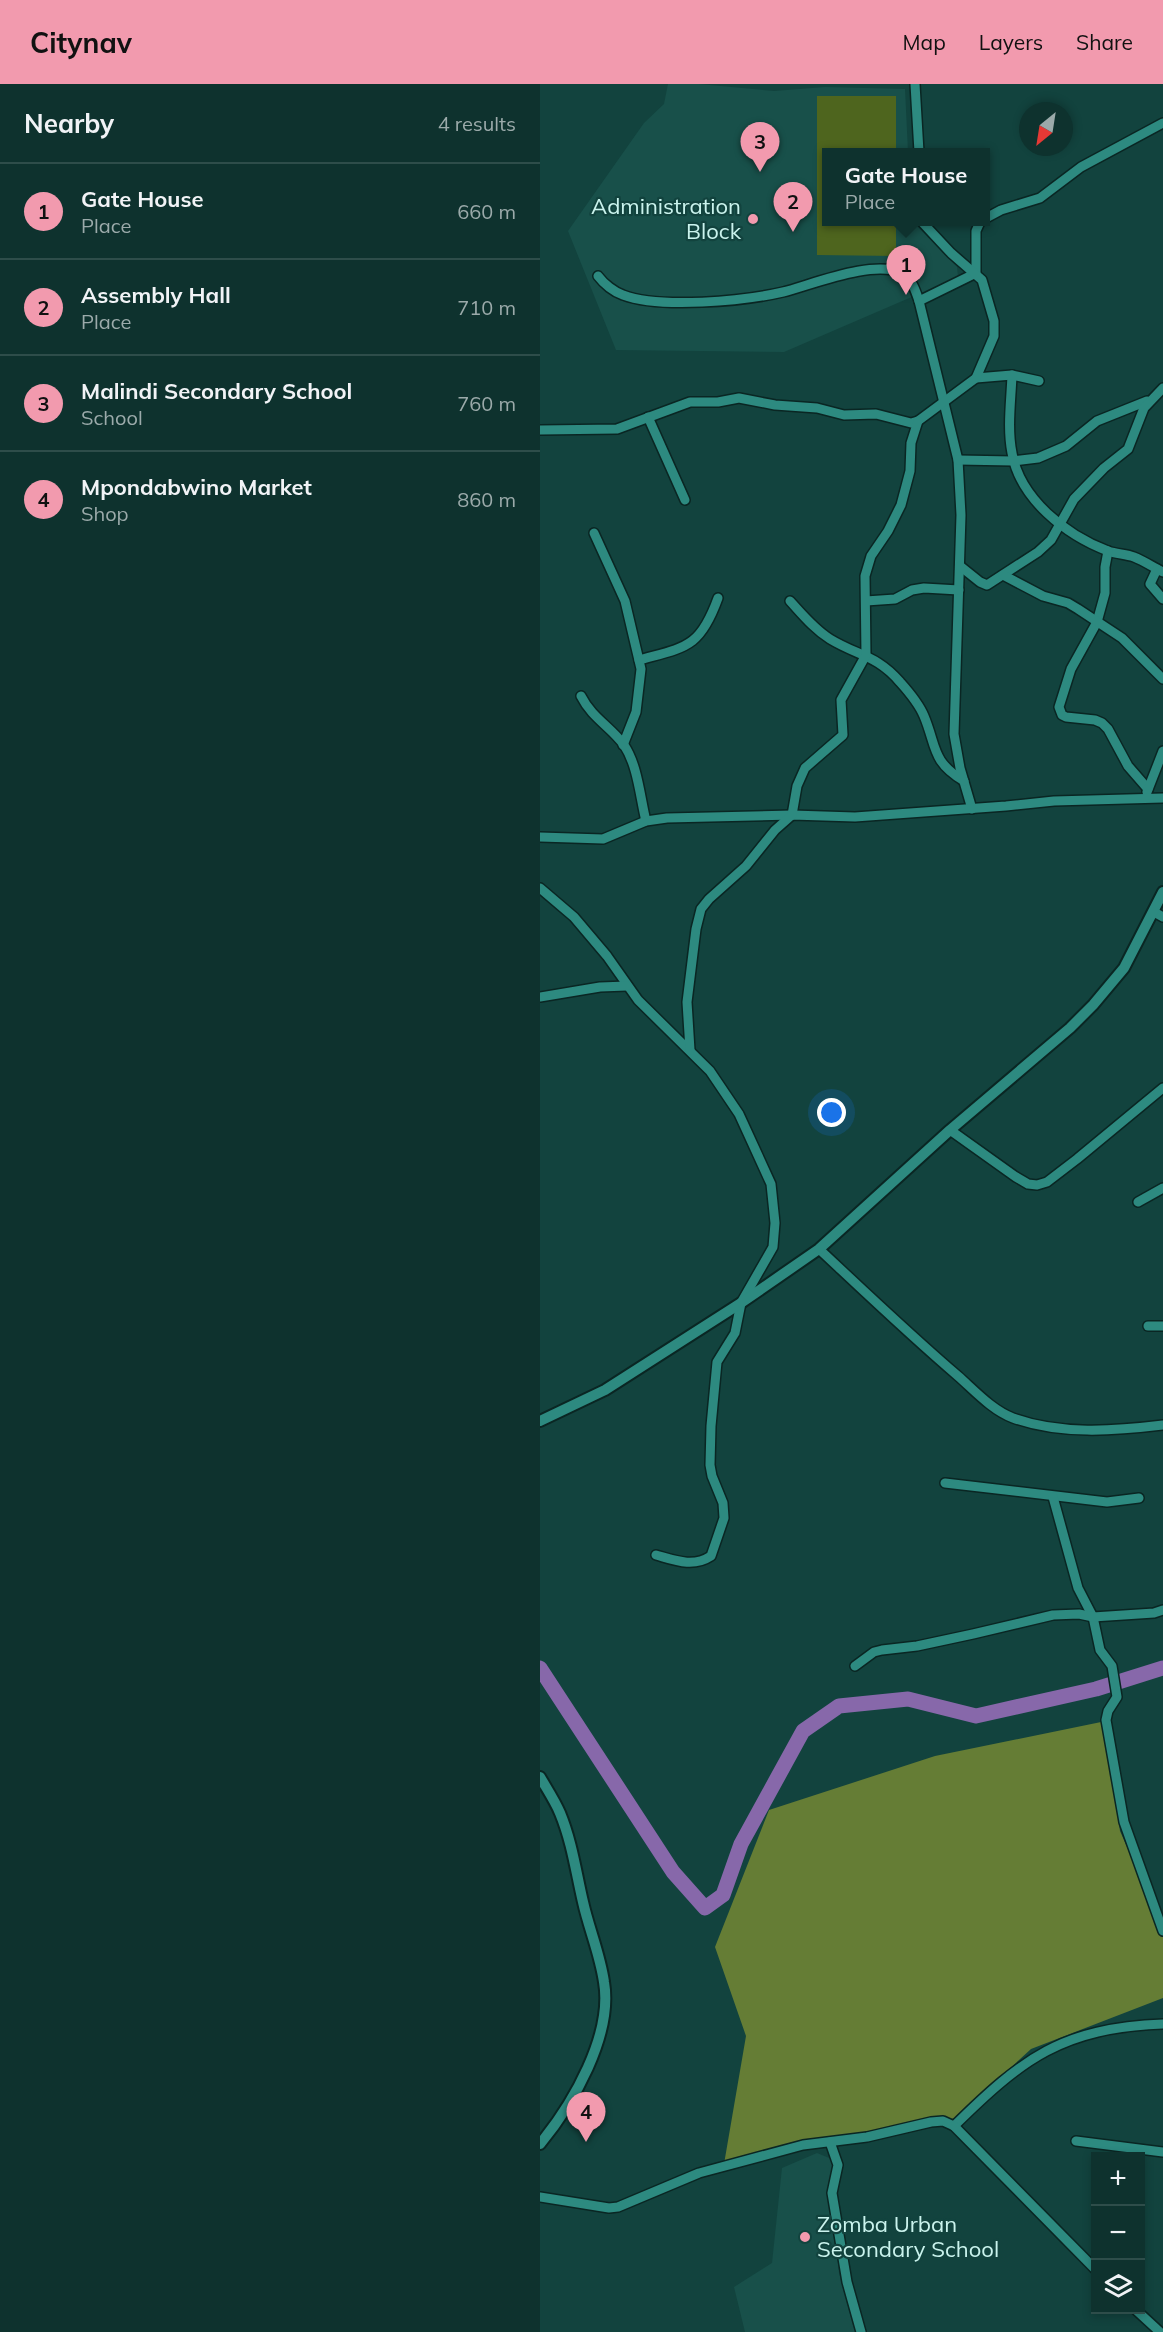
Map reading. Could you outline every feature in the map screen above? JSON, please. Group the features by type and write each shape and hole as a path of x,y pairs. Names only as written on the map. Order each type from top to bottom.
{"street":[{"path":"915,84 919,148"},
{"path":"990,216 1001,210 1040,198 1081,166 1163,123"},
{"path":"926,226 951,253 976,273 986,289 994,321 994,336 976,378"},
{"path":"976,273 976,231 978,226"},
{"path":"598,276 603,282 624,295 655,300 706,302 766,295 836,275 883,269 905,275 919,301 958,460 961,515 954,734 972,809"},
{"path":"919,301 976,273"},
{"path":"1012,375 1010,442 1013,461 1035,501 1048,516 1108,551 1133,557 1160,570 1150,584 1163,599"},
{"path":"540,430 617,429 690,402 718,402 739,398 775,405 817,408 844,415 876,414 911,423 918,421 976,378 1012,375 1040,381"},
{"path":"960,566 985,585 1045,546 1062,525 1074,498 1104,468 1128,449 1140,415 1149,400 1163,388"},
{"path":"958,460 1013,461 1038,458 1066,446 1097,421 1149,400"},
{"path":"648,417 685,500"},
{"path":"690,1050 687,1002 701,909 746,866 775,830 792,815 797,786 805,768 843,735 841,700 866,655 865,576 867,564 902,505 910,471 911,443 918,421"},
{"path":"594,533 621,592 639,660 641,679 636,712 623,745"},
{"path":"1108,551 1105,567 1106,593 1097,622 1071,669 1059,702 1060,712 1066,717 1095,720 1101,723 1147,793"},
{"path":"1002,575 1043,597 1068,603 1122,638 1163,679"},
{"path":"866,601 895,599 912,590 924,588 959,590"},
{"path":"639,660 686,646 702,632 718,598"},
{"path":"790,601 827,637 866,655 899,681 916,702 925,718 934,751 947,770 964,781"},
{"path":"581,696 593,715 623,745 633,767 646,821"},
{"path":"1147,793 1163,751"},
{"path":"540,837 603,838 646,821 674,818 792,815 855,817 1147,793 1163,798"},
{"path":"540,888 574,917 650,1013 710,1071 739,1114 764,1165 773,1192 775,1223 773,1247 741,1303 735,1333 717,1362 710,1436 710,1466 725,1510 716,1546 711,1557 700,1562 683,1562 656,1555"},
{"path":"540,1421 605,1390 741,1303 819,1249 950,1130 1070,1028 1102,996 1124,968 1159,914 1163,892"},
{"path":"540,997 600,987 627,986"},
{"path":"950,1130 1016,1177 1028,1184 1037,1185 1047,1182 1077,1159 1163,1088"},
{"path":"1138,1202 1163,1188"},
{"path":"819,1249 995,1409 1030,1423 1072,1429 1129,1429 1163,1425"},
{"path":"1148,1326 1163,1326"},
{"path":"945,1484 1107,1502 1139,1498"},
{"path":"1053,1497 1078,1588 1093,1617 1100,1650 1113,1666 1117,1697 1108,1711 1106,1720 1119,1802 1163,1931"},
{"path":"855,1666 874,1652 917,1646 1053,1614 1079,1614 1093,1617 1154,1613 1163,1610"},
{"path":"540,1778 560,1811 572,1848 602,1971 606,1998 603,2027 588,2066 573,2095 540,2144"},
{"path":"1163,1925 1163,1931"},
{"path":"954,2126 1005,2078 1048,2049 1092,2033 1132,2026 1163,2024"},
{"path":"540,2196 609,2208 618,2207 699,2173 803,2145 867,2137 939,2121 954,2126 1091,2266"},
{"path":"1076,2141 1130,2152"},
{"path":"830,2142 838,2165 832,2193 847,2282 861,2332"},
{"path":"1145,2152 1163,2152"},
{"path":"1140,2314 1160,2332"}],"shaded area":[{"path":"668,84 699,84 774,91 825,87 905,89 908,148 822,148 822,226 917,226 957,267 958,277 784,352 616,350 568,231 644,123 664,104"},
{"name":"Zomba Urban Secondary School","path":"817,2153 834,2160 833,2210 839,2273 855,2332 745,2332 734,2287 772,2263 782,2168"}],"green space":[{"path":"817,96 896,96 896,148 822,148 822,226 896,226 896,256 817,255"},
{"path":"1106,1721 1120,1831 1163,1929 1163,1998 1031,2049 956,2118 724,2164 746,2036 715,1947 769,1810 935,1756"}],"waterway":[{"path":"540,1668 673,1872 705,1908 723,1895 741,1844 803,1731 839,1706 908,1699 976,1716 1096,1689 1163,1668"}],"place":[{"name":"Malindi Secondary School","path":"760,172"},
{"name":"Administration Block","path":"753,219"},
{"name":"Assembly Hall","path":"793,232"},
{"name":"Gate House","path":"906,295"},
{"name":"Mpondabwino Market","path":"586,2142"},
{"name":"Zomba Urban Secondary School","path":"805,2237"}]}
